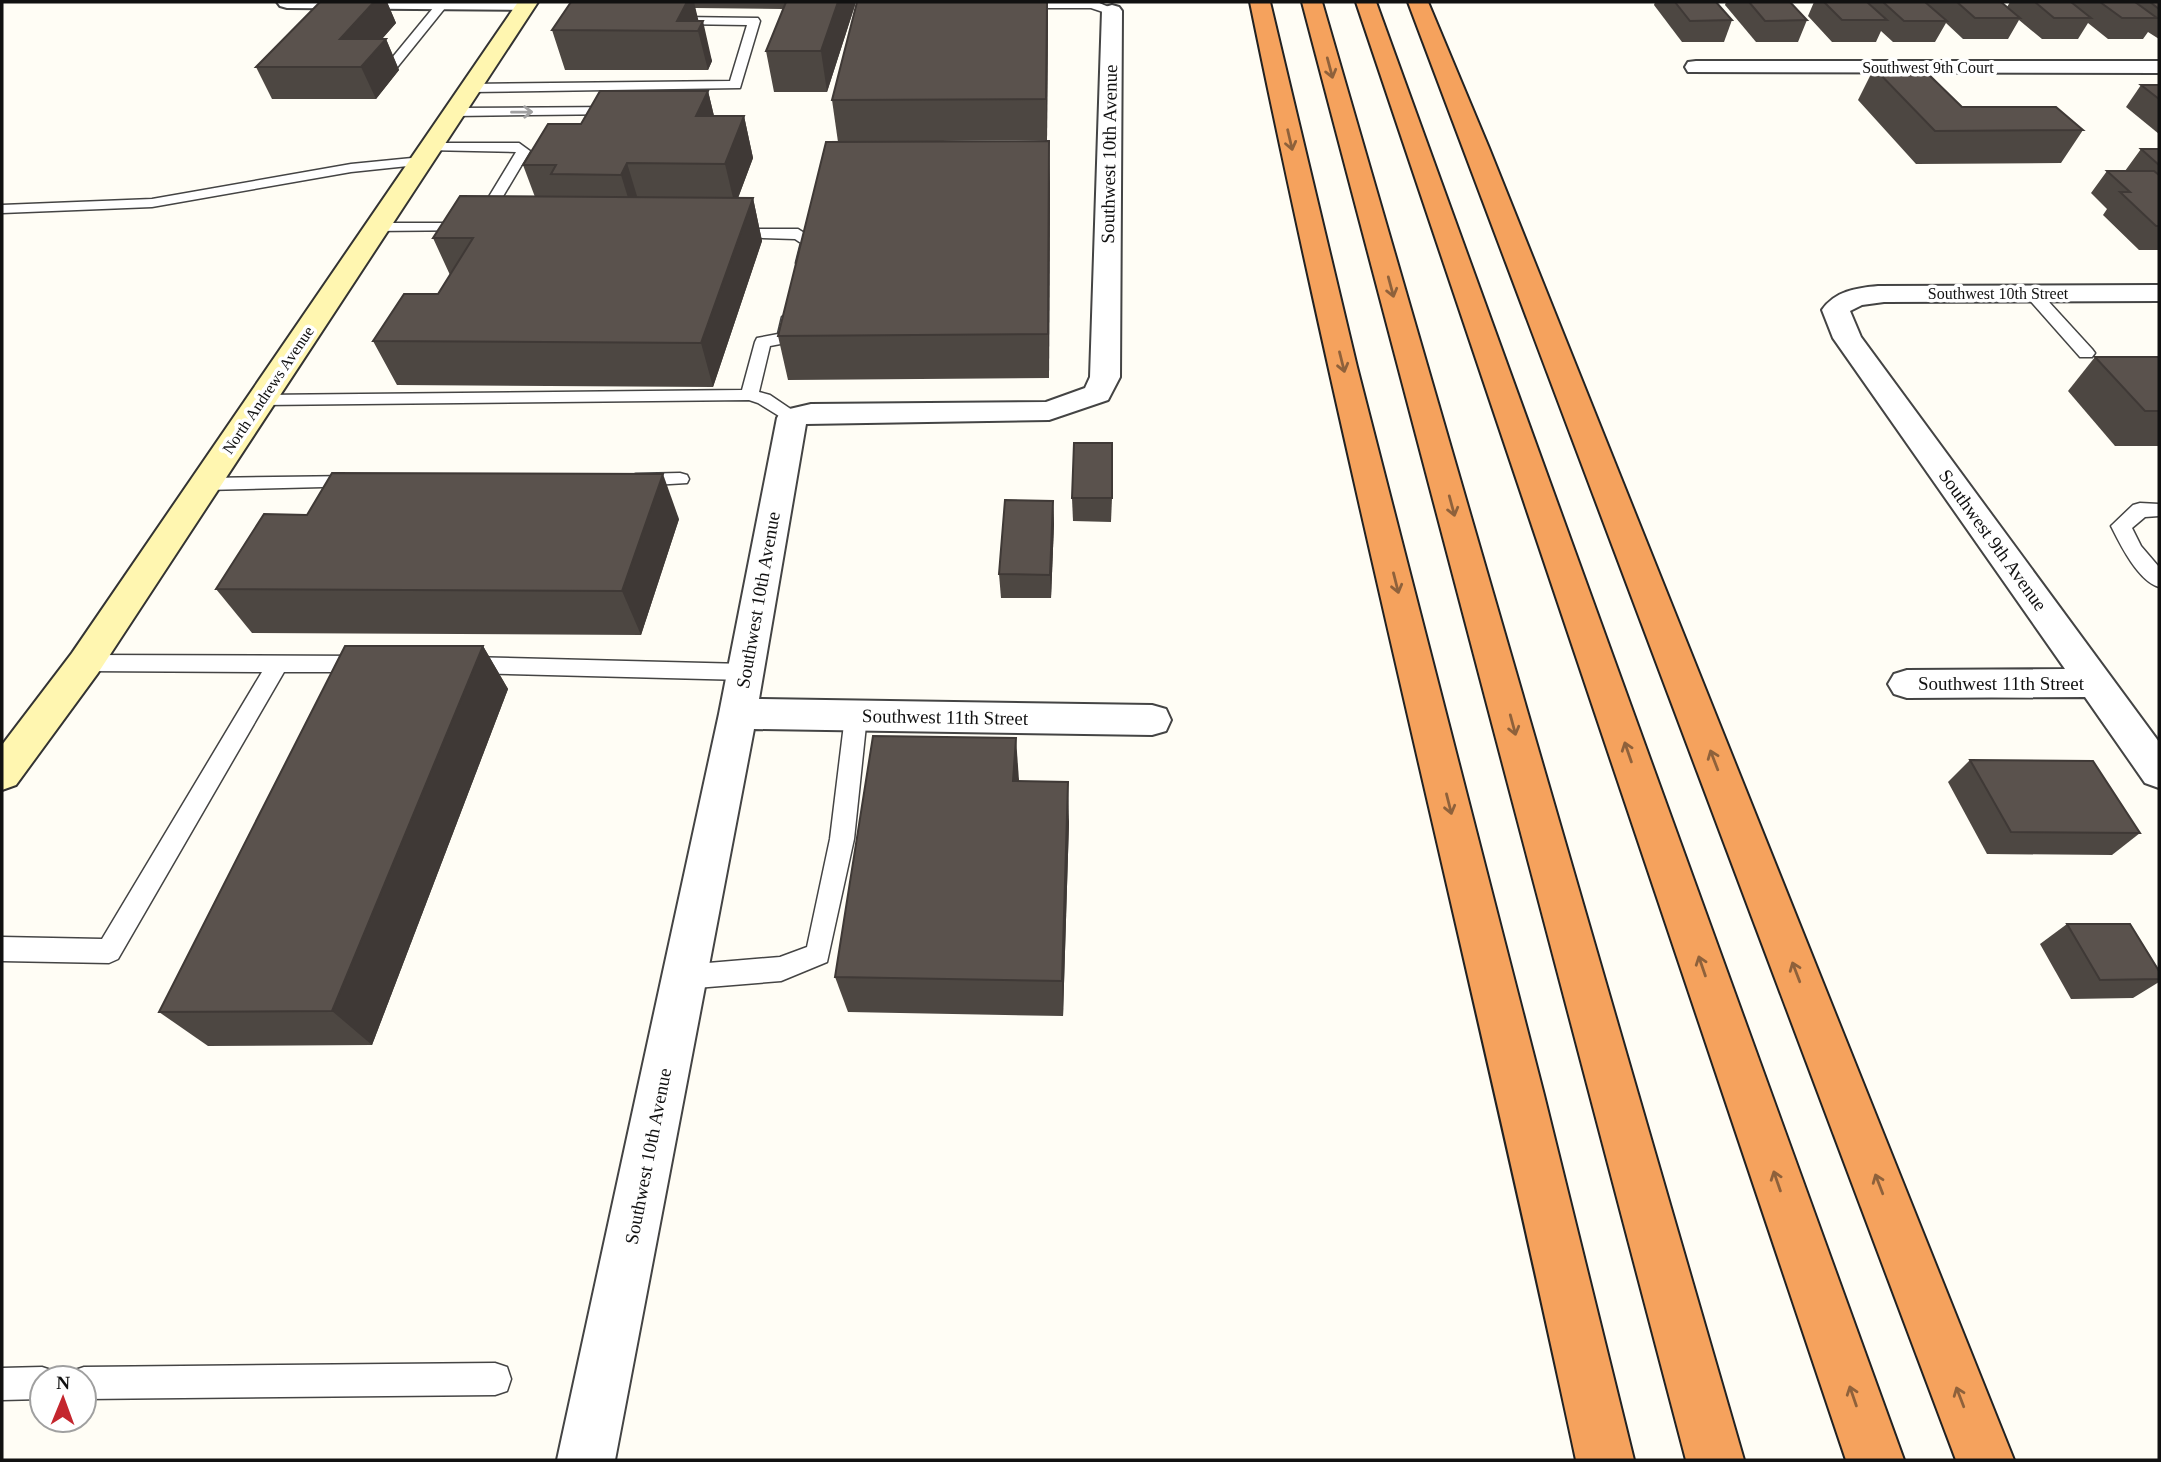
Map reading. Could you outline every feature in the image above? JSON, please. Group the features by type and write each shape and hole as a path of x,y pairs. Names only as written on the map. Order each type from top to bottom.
{"highway":[{"path":"1260,2 1320,269 1540,1176 1605,1460"},
{"path":"1312,2 1715,1460"},
{"path":"1366,2 1875,1460"},
{"path":"1418,2 1487,172 1985,1460"}],"main road":[{"name":"North Andrews Avenue","path":"2,774 85,663 527,3"}],"street":[{"path":"286,2 527,3"},
{"name":"Southwest 10th Avenue","path":"586,1460 738,715 792,418 811,413 1049,411 1097,394 1105,377 1112,11"},
{"name":"Southwest 9th Court","path":"1696,68 2159,67"},
{"name":"Southwest 10th Street","path":"1839,305 1858,297 1884,294 2159,293"},
{"name":"Southwest 9th Avenue","path":"1839,305 1836,310 1837,318 1847,338 2159,772"},
{"name":"Southwest 11th Street","path":"1907,684 2096,683"},
{"name":"Southwest 11th Street","path":"738,715 1152,720"}],"lane":[{"path":"391,67 443,4"},
{"path":"1009,4 1092,4 1112,11"},
{"path":"470,88 655,92 735,85 754,21 682,21"},
{"path":"454,112 632,110"},
{"path":"2,208 152,203 426,154 519,147 523,151 484,231 376,228"},
{"path":"715,234 798,234 809,242 800,278"},
{"path":"2032,293 2086,353"},
{"path":"749,395 763,342 785,338 794,302"},
{"path":"262,400 749,395 764,399 792,418"},
{"path":"611,480 680,479"},
{"path":"206,484 374,482"},
{"path":"2159,510 2140,510 2121,526 2133,550 2159,580"},
{"path":"85,663 383,664"},
{"path":"2,949 109,951 278,664"},
{"path":"441,664 745,672"},
{"path":"684,977 781,969 818,954 842,839 856,716"},
{"path":"98,1383 495,1379"},
{"path":"2,1384 28,1383"}],"building":[{"path":"320,2 374,2 340,39 386,39 361,67 256,67"},
{"path":"571,2 687,2 677,21 703,21 698,31 552,30"},
{"path":"786,2 838,2 821,51 766,51"},
{"path":"857,2 1047,2 1046,99 832,100"},
{"path":"1675,2 1716,2 1732,20 1690,21"},
{"path":"1749,2 1790,2 1807,20 1765,21"},
{"path":"1824,2 1867,2 1887,20 1842,20"},
{"path":"1883,2 1925,2 1947,21 1904,21"},
{"path":"1957,2 2001,2 2020,18 1975,18"},
{"path":"2035,2 2071,2 2091,18 2054,18"},
{"path":"2100,2 2135,2 2157,18 2122,18"},
{"path":"2150,2 2159,2 2159,9"},
{"path":"1874,68 1922,68 1962,107 2056,107 2083,130 1935,131"},
{"path":"2141,85 2159,85 2159,99"},
{"path":"600,91 708,91 696,116 744,116 725,164 627,163 621,175 551,174 556,165 523,165 548,124 581,124"},
{"path":"1049,141 1048,334 778,336 826,142"},
{"path":"2141,149 2159,149 2159,165"},
{"path":"2107,171 2154,171 2159,175 2159,226 2120,192 2130,192"},
{"path":"460,196 753,198 701,343 373,341 404,294 438,294 473,238 433,238"},
{"path":"2095,357 2159,357 2159,411 2145,411"},
{"path":"1074,443 1112,443 1112,498 1072,498"},
{"path":"332,473 663,474 622,591 216,589 264,514 307,515"},
{"path":"1005,500 1053,501 1050,575 999,574"},
{"path":"345,646 483,646 332,1011 159,1012"},
{"path":"873,736 1016,738 1013,781 1068,782 1062,981 835,977"},
{"path":"1970,760 2093,761 2140,833 2011,832"},
{"path":"2067,924 2130,924 2159,971 2159,979 2100,980"}]}
